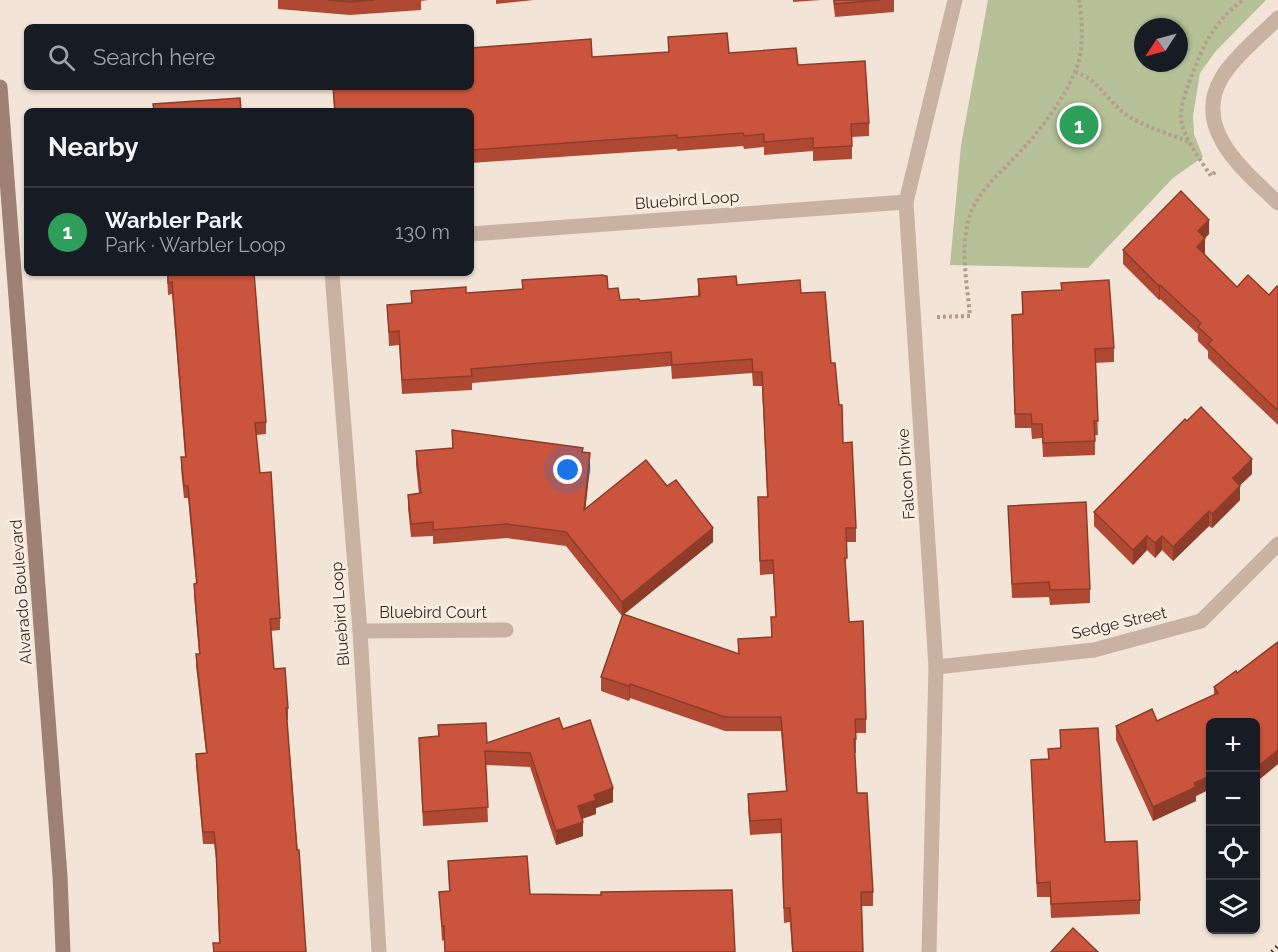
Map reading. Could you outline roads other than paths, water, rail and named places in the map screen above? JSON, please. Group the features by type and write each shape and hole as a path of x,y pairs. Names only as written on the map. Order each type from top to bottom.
{"main road":[{"name":"Alvarado Boulevard","path":"0,87 60,876 63,952"}],"street":[{"name":"Falcon Drive","path":"929,952 936,667 906,202 955,0"},
{"path":"1278,18 1220,80 1213,104 1215,128 1230,156 1278,203"},
{"name":"Bluebird Loop","path":"474,234 906,202"},
{"name":"Bluebird Loop","path":"332,276 360,631 379,952"},
{"name":"Sedge Street","path":"936,667 1094,650 1201,621 1278,544"},
{"name":"Bluebird Court","path":"360,631 506,630"}],"railway":[{"path":"1272,952 1278,946"}],"place":[{"name":"Warbler Park","path":"1079,125"}]}
